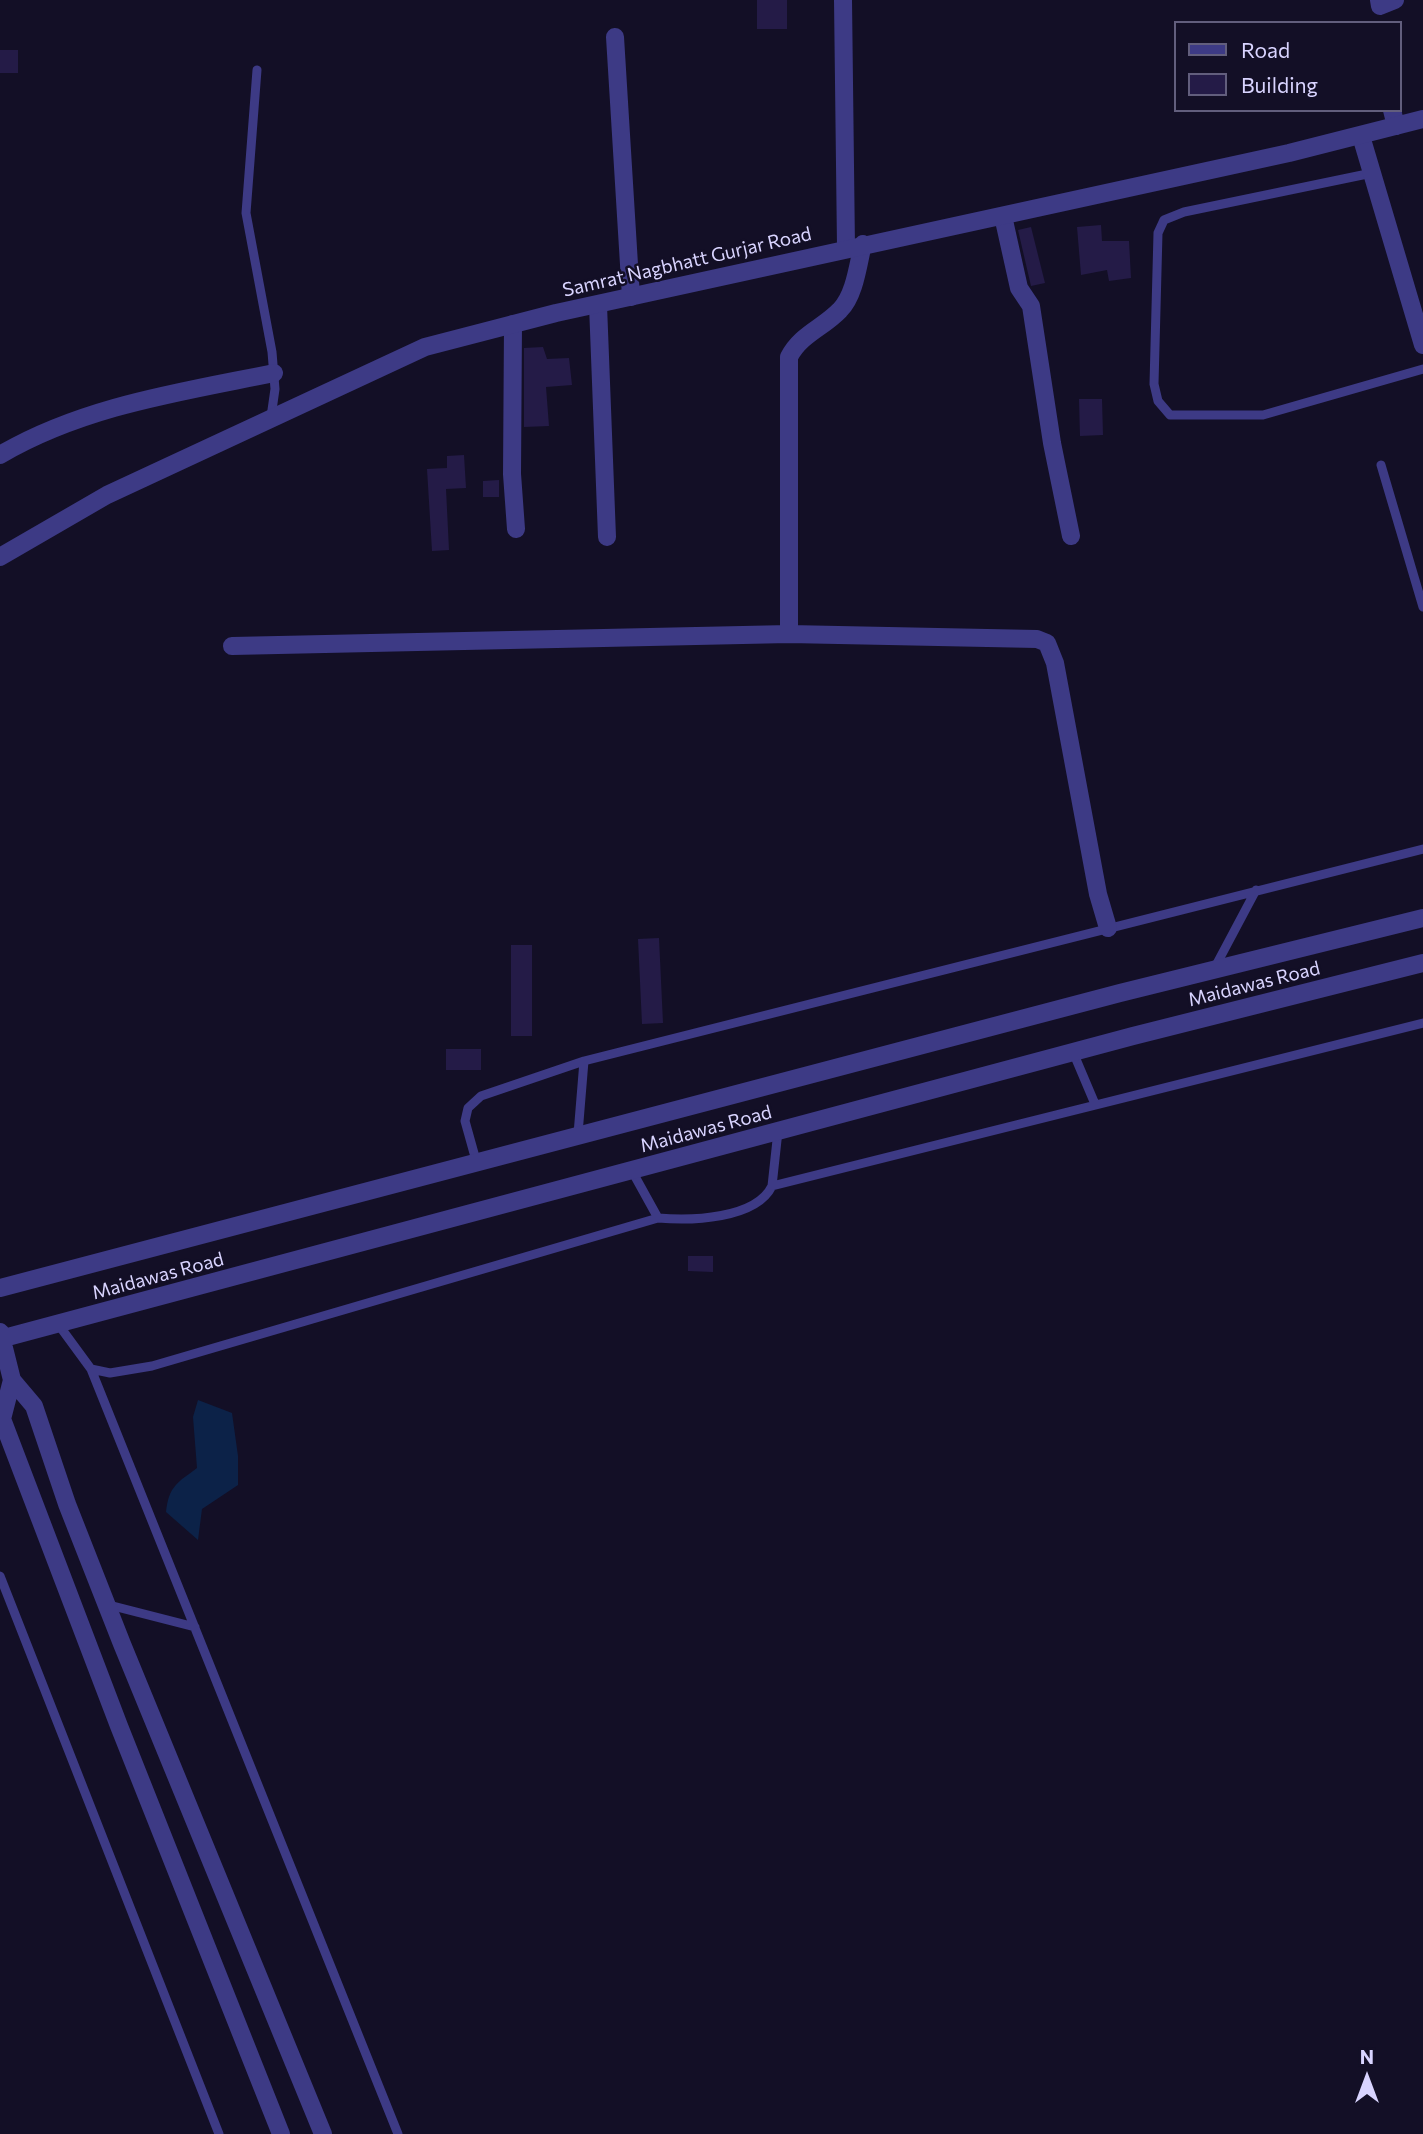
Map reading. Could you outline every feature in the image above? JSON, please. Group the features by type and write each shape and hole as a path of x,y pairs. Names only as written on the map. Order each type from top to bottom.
{"street":[{"path":"789,634 789,357 797,341 842,309 853,285 855,245 844,0"},
{"path":"615,37 631,297"},
{"name":"Samrat Nagbhatt Gurjar Road","path":"0,557 107,495 425,347 855,245 1003,216 1361,136 1394,118 1423,119"},
{"path":"1361,136 1423,345"},
{"path":"1003,216 1019,288 1031,306 1052,443 1071,536"},
{"path":"598,305 607,537"},
{"path":"513,324 512,474 516,529"},
{"path":"0,455 37,433 117,407 274,373"},
{"path":"232,646 789,634 1037,639 1046,643 1055,663 1098,894 1108,928"},
{"name":"Maidawas Road","path":"0,1288 477,1164 578,1135 1423,918"},
{"name":"Maidawas Road","path":"1,1337 1073,1052 1423,963"},
{"path":"1,1337 12,1380 34,1406 106,1605 323,2134"},
{"path":"12,1380 2,1419 118,1726 281,2134"}],"lane":[{"path":"257,70 246,213 263,289 274,373 271,419"},
{"path":"1372,173 1184,212 1164,220 1158,233 1158,401 1170,415 1263,415 1423,369"},
{"path":"1381,465 1423,607"},
{"path":"477,1164 465,1121 468,1108 481,1096 584,1061 1423,849"},
{"path":"1213,970 1256,890"},
{"path":"772,1186 1423,1023"},
{"path":"1073,1052 1095,1104"},
{"path":"578,1135 584,1061"},
{"path":"92,1370 110,1373 152,1366 658,1218 708,1219 750,1206 767,1196 772,1186 778,1131"},
{"path":"632,1171 658,1218"},
{"path":"58,1324 92,1370 398,2134"},
{"path":"0,1576 219,2134"},
{"path":"106,1605 195,1627"}],"water":[{"path":"198,1400 232,1413 238,1456 238,1485 202,1509 198,1540 166,1512 169,1496 175,1486 197,1468 193,1417"}],"building":[{"path":"757,0 787,0 787,29 757,29"},
{"path":"0,50 18,50 18,73 0,73"},
{"path":"1101,225 1102,241 1129,241 1131,278 1109,281 1107,270 1081,275 1077,227"},
{"path":"1031,227 1045,283 1031,286 1018,230"},
{"path":"543,347 547,359 569,358 572,385 546,387 549,426 524,427 524,348"},
{"path":"1079,399 1102,399 1103,435 1080,436"},
{"path":"464,455 466,488 446,489 449,550 432,551 427,469 447,468 447,456"},
{"path":"499,480 499,497 483,497 483,481"},
{"path":"659,938 663,1023 642,1024 638,939"},
{"path":"511,945 532,945 532,1036 511,1036"},
{"path":"446,1049 481,1049 481,1070 446,1070"},
{"path":"688,1256 713,1256 713,1272 688,1271"}]}
